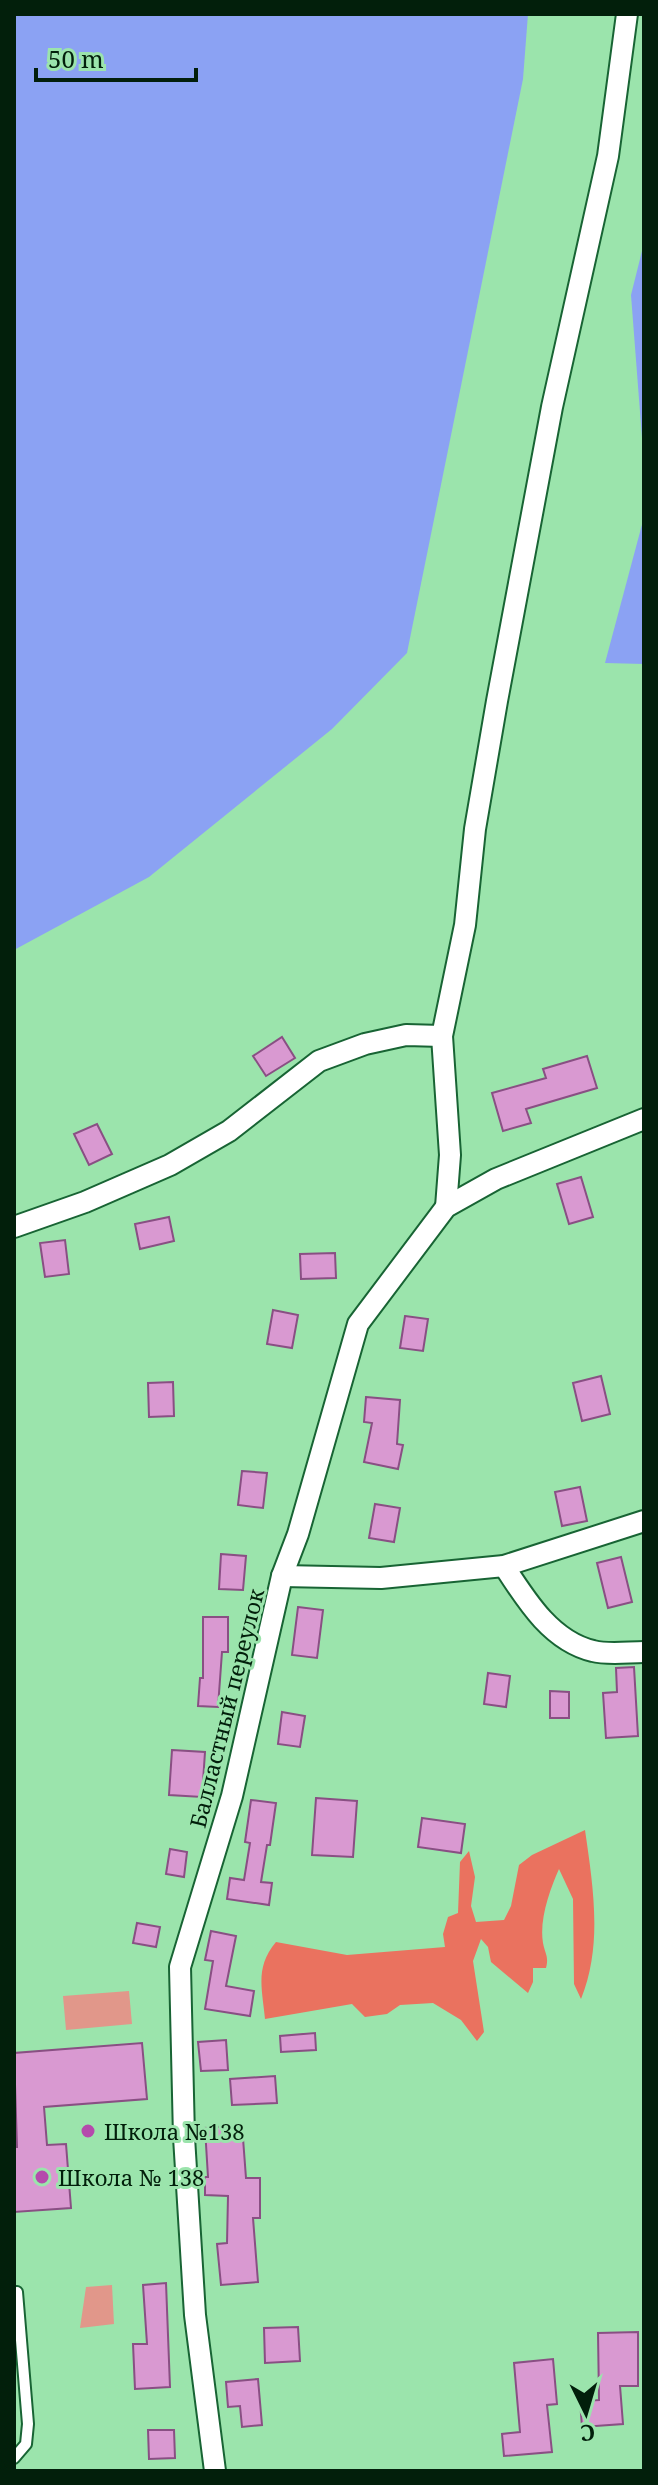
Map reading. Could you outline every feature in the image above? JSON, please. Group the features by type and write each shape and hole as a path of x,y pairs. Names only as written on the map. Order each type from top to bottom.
{"street":[{"path":"446,1207 450,1155 442,1036 465,925 475,829 546,438 608,156 627,14"},
{"path":"14,1227 85,1202 170,1165 229,1131 319,1061 406,1035 442,1036"},
{"name":"Балластный переулок","path":"215,2471 195,2315 184,2137 180,1967 232,1796 282,1576 298,1534 358,1324 446,1207 496,1179 644,1119"},
{"path":"282,1576 381,1578 504,1566 644,1521"},
{"path":"504,1566 526,1600 562,1638 595,1652 644,1652"}],"lane":[{"path":"14,2458 26,2444 28,2424 17,2292"}],"shaded area":[{"path":"585,1830 593,1894 594,1937 588,1979 581,1999 574,1984 573,1899 559,1869 544,1915 542,1934 546,1968 533,1968 533,1982 528,1993 491,1962 488,1947 481,1939 473,1961 484,2032 477,2041 461,2020 433,2003 400,2005 387,2014 365,2017 352,2004 265,2019 262,1969 276,1942 347,1955 445,1947 443,1934 448,1917 458,1913 460,1862 469,1851 475,1877 471,1906 476,1922 504,1920 511,1906 519,1865 532,1855"},
{"path":"129,1991 132,2024 66,2030 63,1996"},
{"path":"112,2285 114,2324 80,2328 86,2287"}],"water":[{"path":"14,14 528,14 523,79 407,653 332,729 149,877 14,950"},
{"path":"644,243 644,464 631,295"},
{"path":"644,517 644,664 605,663"}],"building":[{"path":"282,1037 295,1058 266,1076 253,1056"},
{"path":"587,1056 597,1088 526,1109 531,1123 503,1131 492,1093 546,1078 543,1069"},
{"path":"97,1124 112,1154 89,1165 74,1134"},
{"path":"581,1177 593,1217 569,1224 557,1184"},
{"path":"169,1217 174,1241 140,1249 135,1224"},
{"path":"65,1240 69,1274 45,1277 40,1243"},
{"path":"335,1253 336,1278 301,1279 300,1254"},
{"path":"273,1310 298,1315 292,1348 267,1344"},
{"path":"405,1316 428,1319 423,1351 400,1348"},
{"path":"601,1376 610,1414 582,1421 573,1383"},
{"path":"173,1382 174,1416 149,1417 148,1383"},
{"path":"366,1397 400,1400 397,1444 403,1445 398,1469 364,1462 372,1423 364,1422"},
{"path":"242,1471 267,1473 263,1508 238,1505"},
{"path":"580,1487 587,1521 562,1526 555,1492"},
{"path":"375,1504 400,1508 394,1542 369,1538"},
{"path":"221,1554 246,1556 243,1590 219,1589"},
{"path":"621,1557 632,1602 608,1608 597,1563"},
{"path":"298,1607 323,1610 317,1658 292,1655"},
{"path":"203,1617 228,1617 228,1652 222,1652 218,1707 198,1706 200,1678 203,1678"},
{"path":"634,1667 638,1736 606,1738 603,1693 617,1692 616,1668"},
{"path":"488,1673 510,1676 506,1707 484,1704"},
{"path":"550,1691 569,1692 569,1718 550,1718"},
{"path":"282,1712 305,1716 300,1747 278,1744"},
{"path":"172,1750 205,1752 202,1797 169,1795"},
{"path":"316,1798 357,1801 353,1857 312,1855"},
{"path":"251,1800 276,1803 261,1882 272,1883 269,1905 227,1899 230,1878 244,1880 250,1843 245,1842"},
{"path":"422,1818 465,1824 461,1853 418,1847"},
{"path":"170,1849 187,1852 184,1877 166,1874"},
{"path":"137,1923 160,1927 156,1947 133,1943"},
{"path":"211,1931 236,1936 226,1986 254,1991 250,2016 205,2009 213,1961 205,1960"},
{"path":"315,2033 316,2050 281,2052 280,2036"},
{"path":"226,2040 228,2070 201,2071 198,2042"},
{"path":"142,2043 147,2099 44,2107 47,2145 66,2144 71,2208 14,2212 14,2147 17,2147 14,2053"},
{"path":"275,2076 277,2103 232,2105 230,2079"},
{"path":"242,2125 246,2178 260,2178 260,2218 253,2218 258,2282 221,2285 217,2244 227,2243 228,2196 205,2195 205,2177 208,2177 205,2128"},
{"path":"166,2283 170,2387 135,2389 133,2344 147,2344 143,2285"},
{"path":"298,2327 300,2361 265,2363 264,2328"},
{"path":"638,2332 638,2386 620,2386 623,2424 582,2427 580,2401 599,2400 598,2333"},
{"path":"553,2359 557,2404 547,2405 552,2452 504,2456 502,2434 520,2432 514,2363"},
{"path":"258,2379 262,2425 242,2427 240,2406 228,2407 226,2382"},
{"path":"148,2430 174,2430 175,2458 149,2459"}],"place":[{"name":"Школа №138","path":"88,2131"},
{"name":"Школа № 138","path":"42,2177"}]}
